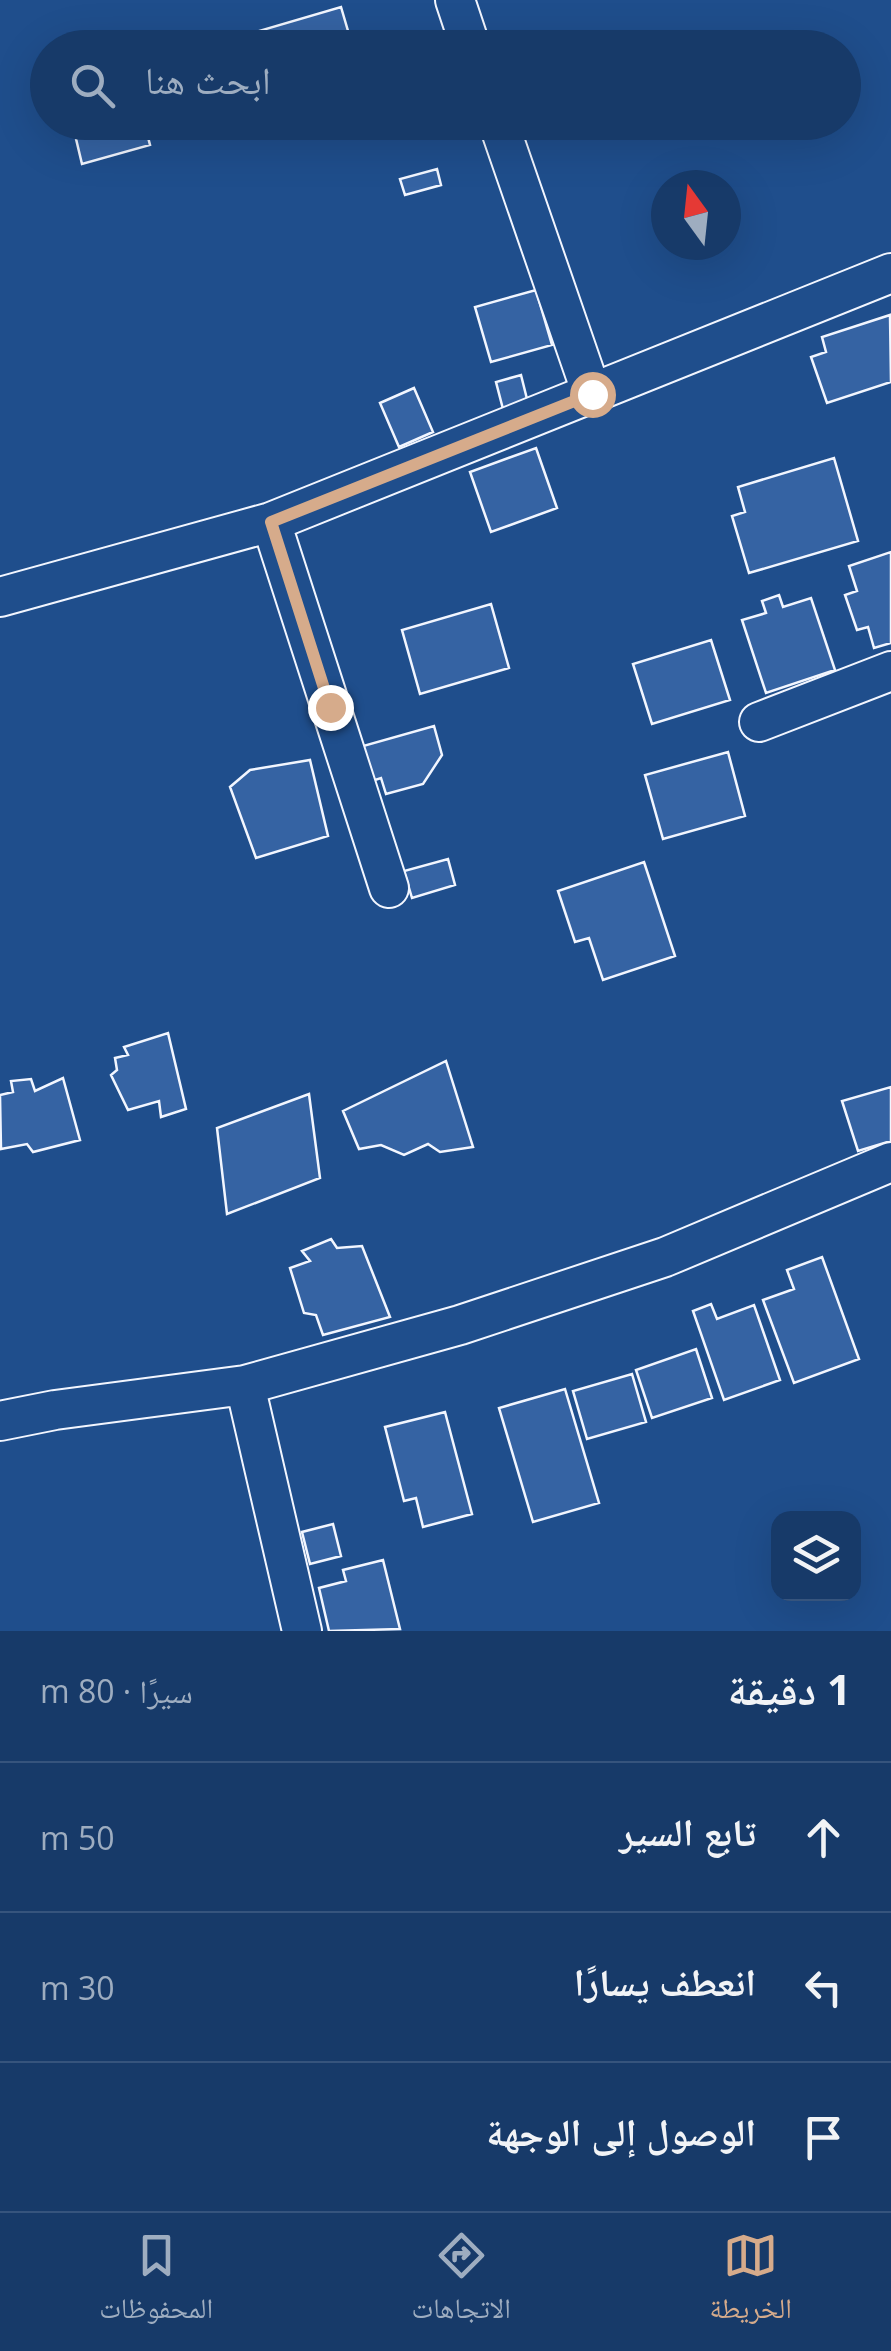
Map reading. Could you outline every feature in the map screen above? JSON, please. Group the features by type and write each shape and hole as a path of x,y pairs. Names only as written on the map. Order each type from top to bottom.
{"street":[{"path":"455,0 466,30"},
{"path":"504,140 592,394"},
{"path":"0,597 271,522 891,273"},
{"path":"271,522 389,888"},
{"path":"760,722 891,671"},
{"path":"0,1421 245,1385 460,1325 666,1257 891,1162"},
{"path":"245,1385 302,1631"}],"building":[{"path":"341,7 348,30 263,30"},
{"path":"76,140 149,140 150,145 82,164"},
{"path":"437,169 441,185 405,195 400,179"},
{"path":"536,290 552,345 491,362 475,307"},
{"path":"890,315 891,382 827,403 811,357 826,352 822,337"},
{"path":"521,375 528,403 503,409 496,382"},
{"path":"414,388 433,432 399,447 380,403"},
{"path":"536,448 557,508 491,532 470,472"},
{"path":"834,458 858,541 749,573 732,516 745,512 738,487"},
{"path":"891,552 891,643 874,648 868,627 857,630 845,595 857,591 849,566"},
{"path":"779,595 783,607 811,598 835,670 766,693 742,620 766,613 762,601"},
{"path":"491,604 509,668 420,694 402,630"},
{"path":"711,640 730,700 652,724 633,664"},
{"path":"434,726 442,755 423,784 386,794 381,778 372,781 363,746"},
{"path":"728,752 745,816 663,839 645,775"},
{"path":"310,760 328,836 256,858 230,787 250,770"},
{"path":"448,859 455,885 412,898 404,871"},
{"path":"644,862 675,956 603,980 589,938 575,942 558,891"},
{"path":"168,1033 186,1109 161,1117 159,1101 128,1110 111,1075 117,1070 115,1058 128,1055 124,1047"},
{"path":"446,1061 473,1147 440,1152 428,1144 404,1155 381,1145 359,1149 343,1111"},
{"path":"63,1078 80,1140 33,1152 27,1144 1,1149 0,1095 13,1092 11,1081 31,1079 35,1091"},
{"path":"891,1087 891,1141 858,1151 842,1101"},
{"path":"309,1094 320,1178 227,1214 217,1128"},
{"path":"331,1239 337,1248 362,1246 390,1317 323,1335 316,1315 304,1313 290,1268 310,1261 302,1251"},
{"path":"822,1257 859,1359 794,1383 763,1300 794,1289 787,1270"},
{"path":"711,1304 717,1319 754,1305 780,1380 724,1400 693,1311"},
{"path":"696,1349 712,1398 652,1418 636,1370"},
{"path":"632,1374 646,1422 587,1439 573,1391"},
{"path":"565,1389 599,1503 533,1522 499,1408"},
{"path":"445,1412 472,1514 423,1527 416,1498 404,1501 385,1427"},
{"path":"333,1524 341,1556 310,1564 302,1532"},
{"path":"383,1560 400,1629 329,1631 319,1588 346,1581 343,1570"}],"route":[{"path":"330,707 271,522 592,394"}]}
